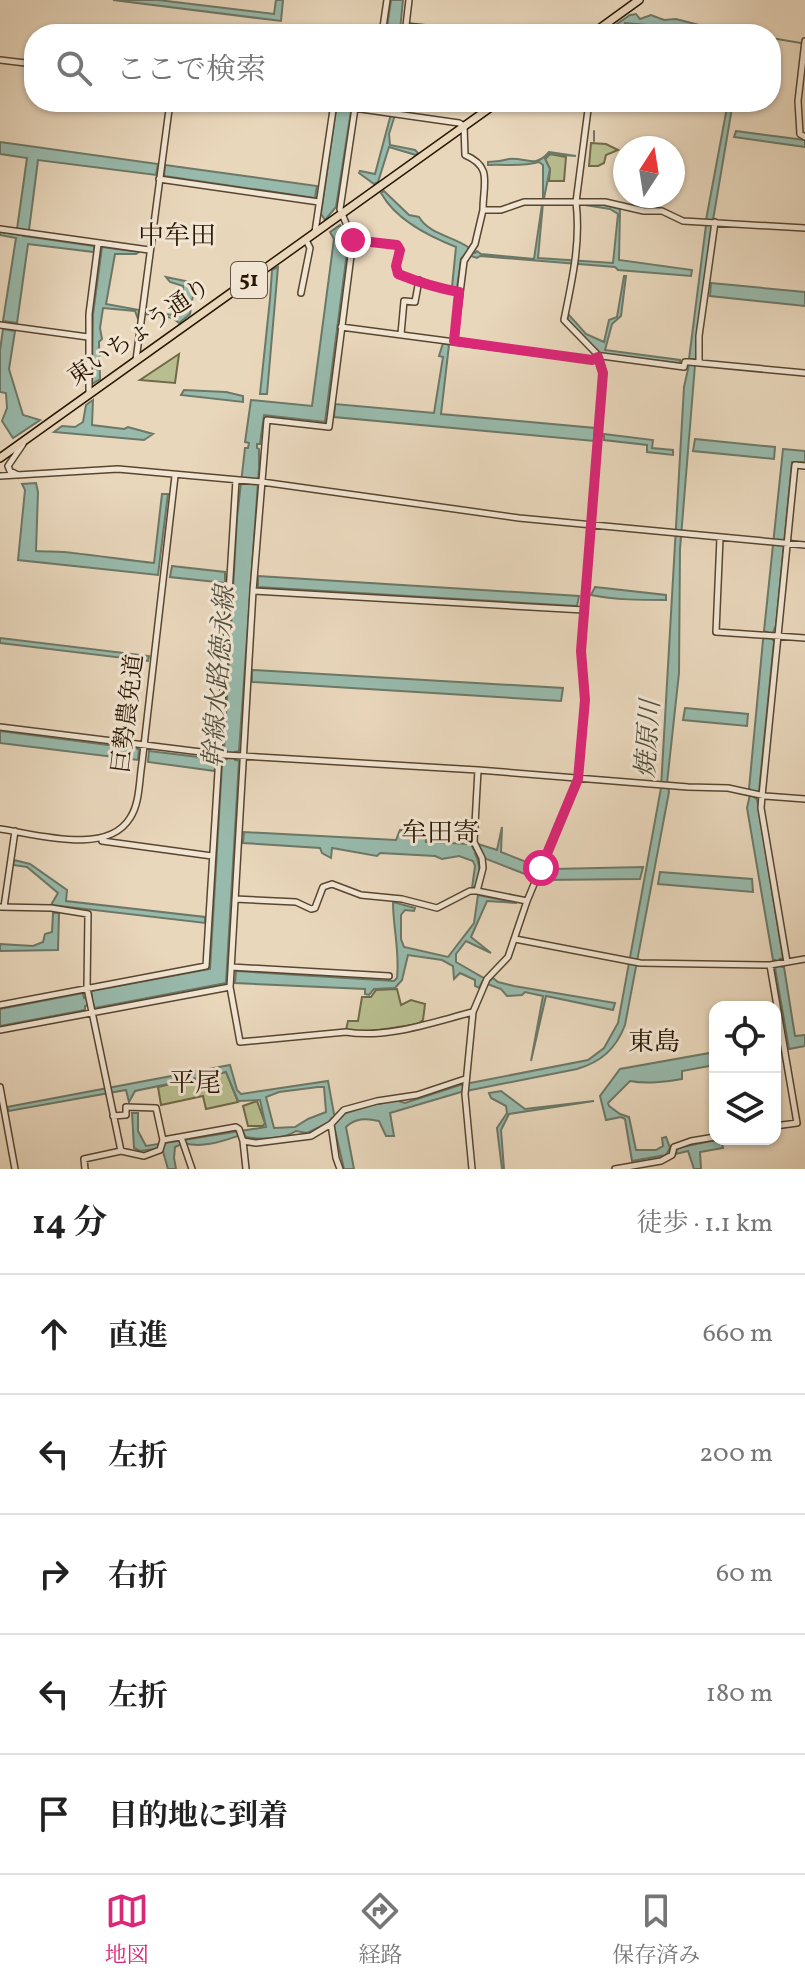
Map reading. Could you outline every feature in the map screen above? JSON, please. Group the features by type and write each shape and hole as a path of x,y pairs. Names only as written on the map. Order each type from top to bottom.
{"main road":[{"path":"605,24 635,1"},
{"name":"東いちょう通り","path":"0,458 484,112"}],"street":[{"path":"383,24 387,0"},
{"path":"406,24 409,0"},
{"path":"805,41 798,101 800,134 805,137"},
{"path":"0,60 24,63"},
{"path":"136,361 169,112"},
{"path":"315,233 335,112"},
{"path":"351,112 341,215 353,240 329,427 267,420 240,756 230,987 240,1042 346,1032 360,1035 424,1025 473,1012"},
{"path":"395,112 464,126 465,155 481,163 485,170 483,210 459,292 454,341"},
{"path":"472,1169 465,1079 473,1012 486,982 505,962 578,779 585,700 581,651 603,373 598,357 564,320 576,263 588,112"},
{"path":"160,174 319,202"},
{"path":"483,210 501,210 524,202 605,202 644,211 662,211 683,221 805,228"},
{"path":"698,363 715,222"},
{"path":"0,229 149,250"},
{"path":"301,293 310,248 306,240"},
{"path":"353,240 397,245 400,250 396,272 430,287 459,292"},
{"path":"89,394 88,337 98,244"},
{"path":"401,334 404,301 415,302 419,280"},
{"path":"0,325 88,337"},
{"path":"341,327 592,360 598,357 684,367 685,362 689,362 805,373"},
{"path":"22,477 10,471 8,466 29,437"},
{"path":"784,962 761,808 775,635 795,465 805,466"},
{"path":"0,476 22,477 93,468 262,482 519,518 805,545"},
{"name":"巨勢農免道","path":"97,840 123,828 136,805 175,476"},
{"path":"0,1005 206,966 212,856 223,755 236,480"},
{"path":"720,538 716,632 805,638"},
{"path":"253,591 584,610"},
{"path":"0,727 223,755 728,788 762,796 805,799"},
{"path":"477,891 483,868 474,842 478,770"},
{"path":"0,829 212,856"},
{"path":"15,831 2,907 51,908 88,914 87,990 121,1151"},
{"path":"235,899 296,902 311,909 315,908 323,887 332,884 361,895 402,899 437,908 470,891 527,901"},
{"path":"515,939 640,963 772,965 805,959"},
{"path":"772,965 797,1123 781,1125"},
{"path":"231,967 389,976"},
{"path":"0,1030 91,1010 230,987"},
{"path":"241,1135 256,1143 311,1136 344,1110 417,1095 465,1079"},
{"path":"0,1089 15,1169"},
{"path":"113,1116 126,1115 126,1107 156,1108 161,1144"},
{"path":"334,1120 336,1158 340,1169"},
{"path":"85,1169 84,1159 121,1151 144,1156 161,1144 181,1137 236,1127 241,1135 246,1169"},
{"path":"181,1137 192,1169"},
{"path":"615,1169 654,1166 671,1157 674,1147 709,1138"}],"green space":[{"path":"591,143 613,148 604,163 589,166"},
{"path":"550,154 566,157 564,181 549,181 550,169 545,159"},
{"path":"179,354 175,383 140,380"},
{"path":"397,989 401,1005 411,1000 425,1004 423,1020 418,1024 360,1033 346,1030 348,1021 358,1021 362,997 371,997 376,990"},
{"path":"226,1072 238,1102 206,1109 203,1096 161,1105 158,1087"},
{"path":"257,1101 265,1123 263,1126 248,1126 243,1106"}],"shaded area":[{"path":"113,0 158,0 274,14 276,0 283,0 281,21"},
{"path":"391,0 403,0 401,24 387,24"},
{"path":"636,14 640,19 651,15 695,24 617,24"},
{"path":"336,112 351,112 336,207 325,220 321,214"},
{"path":"726,112 731,112 713,220 706,220"},
{"path":"391,114 395,115 389,134 390,145 418,153 389,147 378,182 374,184 359,173 375,174"},
{"path":"736,131 805,140 805,147 734,137"},
{"path":"0,142 158,164 156,175 38,160 29,230 24,230 23,236 94,246 94,252 28,244 17,323 3,321 16,238 0,235 0,232 22,235 21,230 17,229 27,158 0,154"},
{"path":"549,152 576,156 550,154 545,159 550,169 538,258 613,263 618,214 610,209 585,205 601,204 620,209 619,260 692,270 691,276 618,270 615,267 477,258 465,254 461,259 457,288 452,287 456,247 404,219 381,193 384,191 409,215 419,217 435,231 468,247 468,252 534,259 543,198 543,165 539,162 488,165 488,162 515,159 534,161"},
{"path":"165,165 317,186 315,198 164,176"},
{"path":"340,225 349,237 325,422 264,415 260,444 257,444 259,468 239,751 235,752 235,760 239,761 226,983 95,1008 93,1004 85,1006 85,1010 0,1026 0,1009 83,993 84,998 92,996 91,991 210,969 222,766 223,760 227,759 227,751 224,751 237,518 245,448 249,443 245,442 251,400 312,406 334,239 330,232"},
{"path":"706,225 712,225 696,359 689,359"},
{"path":"102,247 139,252 115,254 106,304 139,310 138,319 135,311 103,308 102,339 99,342 100,379 92,384 93,314"},
{"path":"278,267 267,394 260,394 272,270"},
{"path":"624,276 621,316 612,324 605,350 680,360 680,363 610,356 599,352 569,323 569,315 586,334 604,342 609,320 617,317"},
{"path":"166,277 195,283 190,314 179,323 173,318 144,314 174,315 180,309 183,286 170,282"},
{"path":"711,283 805,292 805,306 710,296"},
{"path":"3,329 15,331 9,369 23,415 40,420 13,438 2,421 7,408 6,393 0,392"},
{"path":"443,343 449,345 441,414 595,428 594,441 334,417 335,404 434,413"},
{"path":"689,365 695,365 680,549 679,673 667,783 669,792 625,1025 612,1048 593,1063 577,1069 461,1092 390,1113 394,1136 386,1136 379,1121 357,1120 346,1127 354,1169 344,1169 334,1126 336,1121 332,1118 307,1133 296,1131 266,1139 246,1137 244,1134 207,1144 184,1143 175,1147 176,1169 168,1169 162,1148 140,1151 134,1148 132,1113 138,1113 138,1131 146,1146 266,1127 260,1100 238,1101 226,1072 135,1091 129,1102 126,1090 9,1111 7,1107 230,1065 241,1094 328,1081 334,1114 338,1118 372,1105 395,1100 405,1103 460,1085 588,1060 604,1048 618,1023 661,788 684,387","holes":["324,1087 326,1112 295,1127 274,1128 266,1097 279,1092"]},
{"path":"184,390 226,392 243,396 243,402 181,395"},
{"path":"93,400 92,425 128,427 153,434 144,440 54,432 62,426 75,427 83,422 86,405"},
{"path":"604,434 653,440 652,448 673,450 673,455 647,452 647,445 604,440"},
{"path":"695,439 775,447 774,459 693,451"},
{"path":"783,449 805,451 805,462 792,462 776,625 771,638 774,641 759,791 756,791 755,798 795,1036 805,1035 805,1046 789,1049 747,808 763,640 767,632 764,631"},
{"path":"36,483 36,551 154,563 162,494 168,494 158,575 18,560 25,490 22,484"},
{"path":"172,566 225,572 225,583 170,577"},
{"path":"258,576 579,596 577,606 258,587"},
{"path":"595,587 666,595 666,600 591,595"},
{"path":"0,638 149,656 148,661 0,643"},
{"path":"252,670 563,688 561,701 252,682"},
{"path":"685,708 748,714 747,726 683,720"},
{"path":"0,731 139,749 138,760 0,743"},
{"path":"149,751 215,759 215,771 148,762"},
{"path":"502,827 501,852 534,865 542,872 552,869 643,867 640,879 540,880 484,858 481,851 475,853 479,873 477,886 472,888 473,861 459,856 442,859 380,853 377,856 332,848 331,858 320,848 243,843 244,832 396,840 400,830 425,831 426,842 471,844 474,850 479,848 478,844 497,850"},
{"path":"14,860 30,864 67,890 66,901 205,917 205,923 51,905 58,893 27,867 13,865"},
{"path":"660,872 752,879 753,892 658,884"},
{"path":"478,895 517,903 487,901 471,937 491,953 466,941 456,954 456,962 489,981 493,978 514,986 615,1003 613,1010 546,996 531,1061 543,996 525,992 507,996 501,989 482,982 479,988 475,986 475,980 460,973 454,979 453,966 442,960 408,955 402,980 395,988 374,989 369,995 365,994 365,989 235,983 236,971 394,981 397,978 398,959 393,902 415,908 414,911 405,910 401,915 404,947 448,957 474,923"},
{"path":"53,913 59,913 58,950 0,951 0,944 33,946 43,942 45,934 52,932"},
{"path":"709,1053 709,1066 682,1071 682,1079 630,1081 608,1103 620,1114 629,1117 636,1150 656,1150 663,1146 662,1138 666,1137 670,1148 666,1155 632,1161 625,1119 606,1120 600,1096 620,1069"},
{"path":"501,1091 525,1109 594,1101 509,1114 501,1130 502,1169 497,1128 507,1113 506,1106 491,1098 489,1093"},
{"path":"709,1141 709,1145 722,1145 723,1148 700,1152 701,1169 694,1169 688,1151 676,1154 677,1148"}],"waterway":[{"path":"781,40 801,43"},
{"path":"594,131 594,141"}],"district":[{"name":"中牟田","path":"177,237"},
{"name":"牟田寄","path":"440,834"},
{"name":"東島","path":"654,1043"},
{"name":"平尾","path":"195,1084"}],"route":[{"path":"353,240 397,245 400,250 396,266 398,274 430,287 459,292 454,341 592,360 598,357 601,363 602,394 593,525 581,651 585,700 578,779 541,868"}],"water label":[{"name":"幹線水路徳永線","path":"220,677"},
{"name":"焼原川","path":"649,739"}]}
